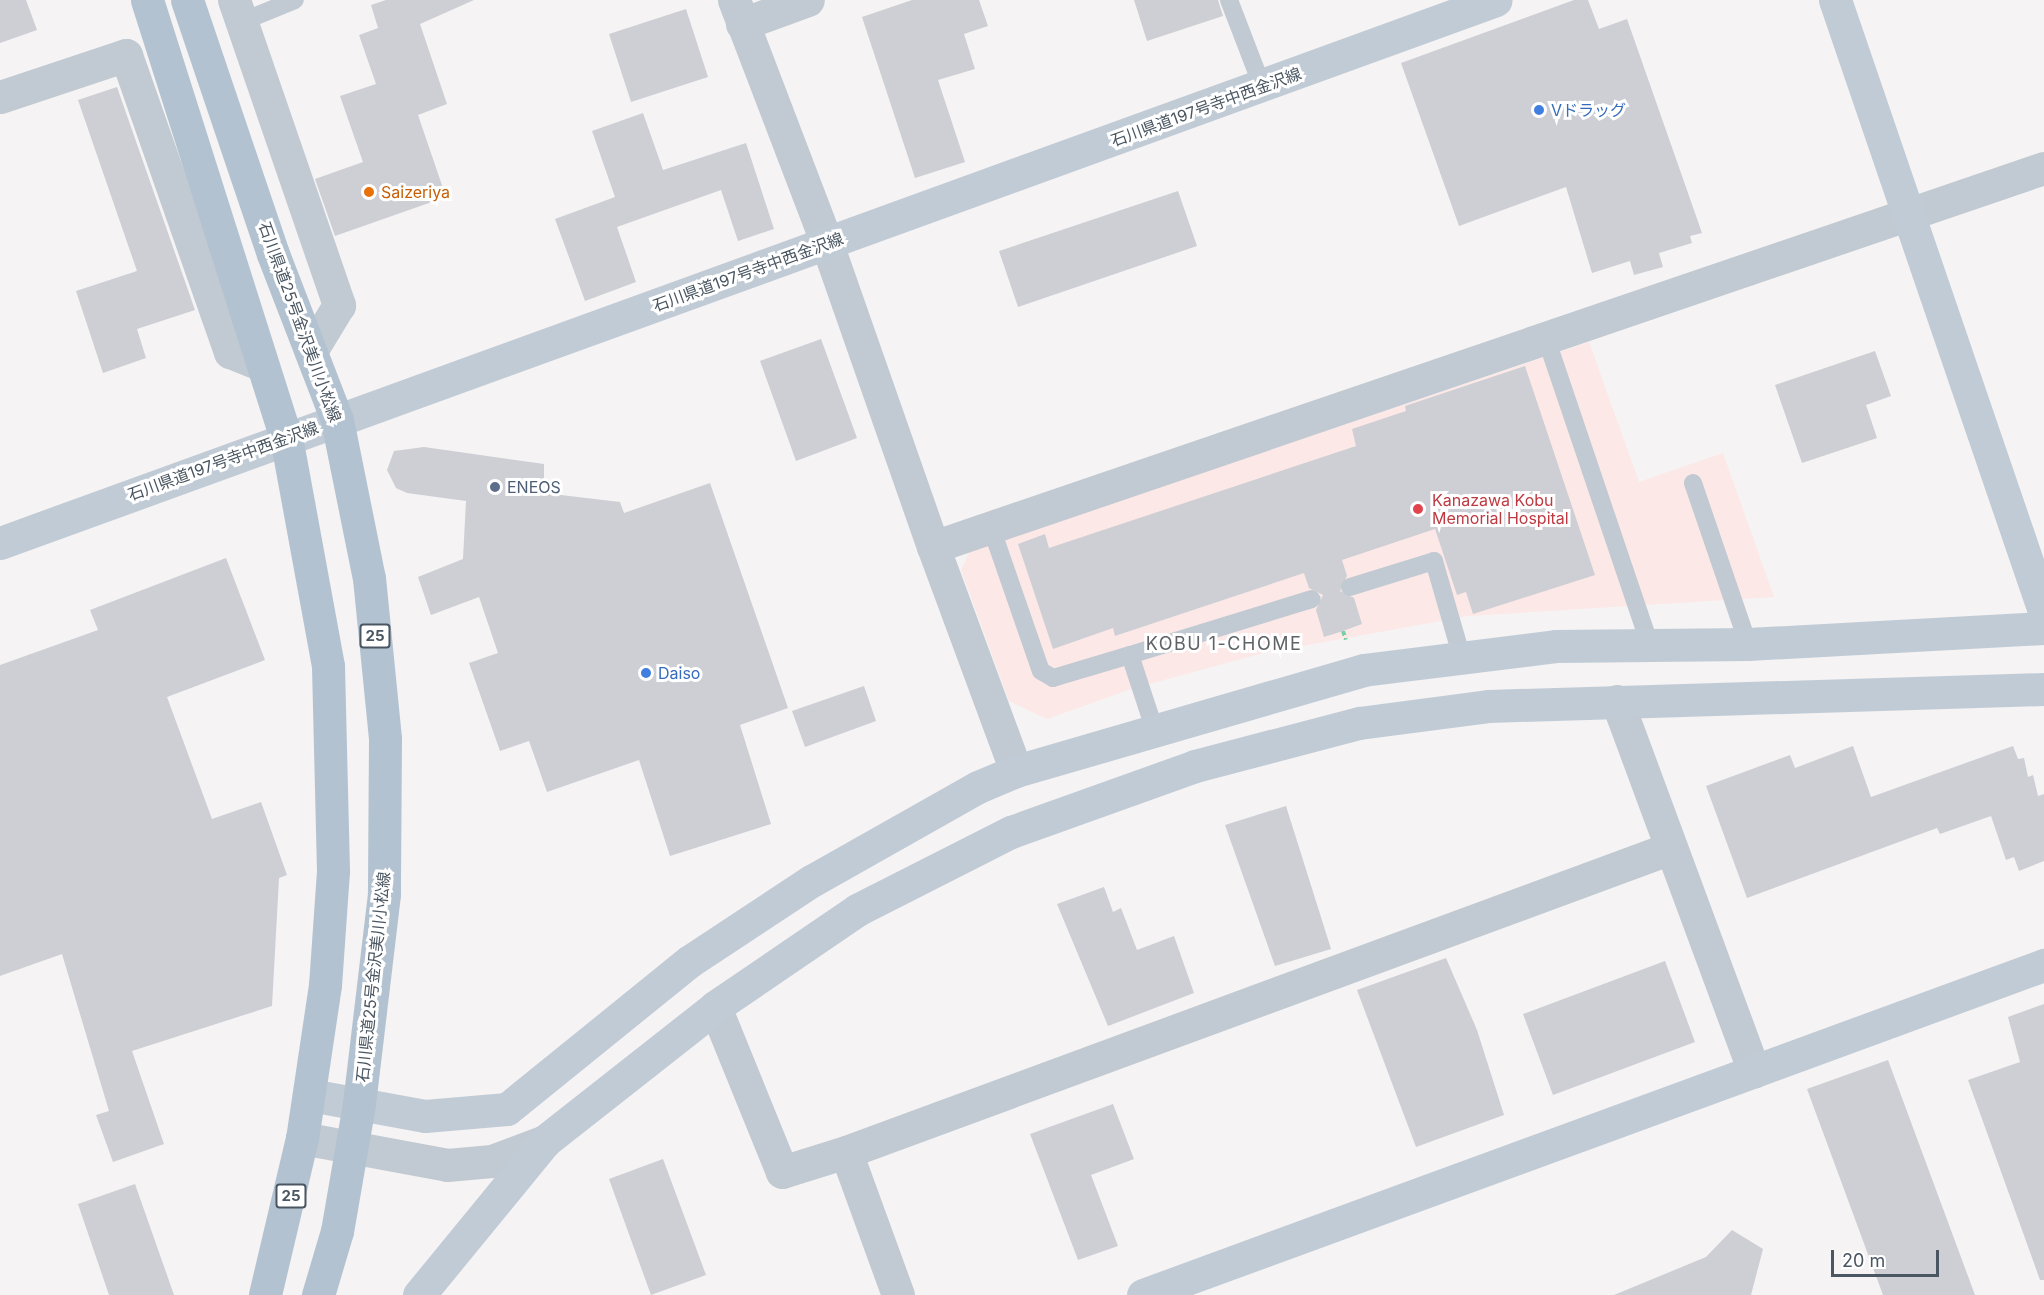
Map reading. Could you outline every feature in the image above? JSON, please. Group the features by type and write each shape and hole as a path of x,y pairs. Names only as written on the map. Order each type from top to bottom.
{"main road":[{"name":"25","path":"147,0 286,437 328,666 333,871 310,1095 265,1295"},
{"name":"石川県道25号金沢美川小松線","path":"187,0 337,420 369,578 385,739 384,894 359,1104 337,1231 318,1295"}],"street":[{"path":"808,0 738,12 827,244 933,547 1016,771"},
{"name":"石川県道197号寺中西金沢線","path":"0,543 286,437 827,244 1496,0"},
{"path":"1836,0 2044,611"},
{"path":"237,11 339,305 311,351"},
{"path":"0,97 126,55 230,352 263,365"},
{"path":"933,547 2044,168"},
{"path":"310,1095 425,1116 507,1108 690,961 813,879 978,787 1016,771 1362,670 1556,646 1748,644 2044,628"},
{"path":"419,1295 545,1141 715,1007 857,910 1001,838 1195,766 1359,723 1488,706 2044,689"},
{"path":"1617,701 1754,1072"},
{"path":"715,1007 782,1172 846,1152 1671,848"},
{"path":"1143,1295 2044,965"},
{"path":"302,1138 447,1165 492,1161 545,1141"},
{"path":"846,1152 898,1295"}],"lane":[{"path":"237,11 296,0"},
{"path":"1229,0 1262,86"},
{"path":"1546,338 1650,645"},
{"path":"1693,483 1748,644"},
{"path":"991,526 1041,671 1053,678 1312,599"},
{"path":"1350,587 1434,561 1462,658"},
{"path":"1130,655 1155,730"}],"shaded area":[{"name":"Kanazawa Kobu Memorial Hospital","path":"1589,342 1639,482 1723,453 1774,597 1468,616 1263,653 1131,689 1047,719 1009,701 961,570 970,551"}],"building":[{"path":"0,0 26,0 37,30 0,43"},
{"path":"386,0 474,0 420,24 447,104 418,115 446,197 335,236 315,179 363,162 340,96 376,84 359,35 378,28 371,5"},
{"path":"912,0 979,0 988,26 964,34 975,69 938,80 965,162 915,178 862,17"},
{"path":"1134,0 1218,0 1223,16 1147,41"},
{"path":"1574,0 1588,0 1599,29 1627,19 1702,233 1690,236 1692,243 1659,253 1663,267 1634,275 1630,261 1592,273 1566,187 1459,226 1401,63"},
{"path":"686,9 708,77 631,102 609,34"},
{"path":"117,87 195,310 137,329 146,358 103,373 76,291 137,271 78,100"},
{"path":"643,113 663,170 746,143 774,229 738,241 721,190 617,227 636,282 585,301 555,219 615,197 592,131"},
{"path":"1178,191 1197,246 1018,307 999,251"},
{"path":"821,339 857,438 796,461 760,361"},
{"path":"1875,351 1891,396 1866,405 1877,438 1802,463 1775,385"},
{"path":"1525,366 1595,575 1473,614 1466,592 1457,595 1435,529 1342,560 1347,576 1340,591 1354,598 1362,624 1324,637 1316,610 1323,595 1309,588 1304,573 1115,636 1113,628 1053,649 1018,544 1045,534 1049,548 1356,446 1352,429 1406,411 1405,406"},
{"path":"424,447 544,464 544,493 620,502 624,513 710,483 788,708 740,725 771,824 670,856 639,760 547,792 529,741 500,751 469,663 498,653 479,597 431,615 418,577 463,559 466,501 407,493 396,488 387,470 394,451"},
{"path":"226,558 265,660 167,697 212,819 261,802 287,875 279,878 272,1006 132,1051 164,1144 113,1162 96,1115 109,1111 62,954 0,976 0,665 98,630 90,610"},
{"path":"864,686 876,721 805,747 792,711"},
{"path":"1853,746 1871,797 2013,746 2018,759 2024,758 2028,777 2033,775 2038,796 2044,794 2044,861 2019,871 2014,857 2006,860 1991,816 1940,834 1937,828 1747,898 1706,786 1790,755 1795,768"},
{"path":"1286,806 1331,949 1275,966 1225,825"},
{"path":"1104,887 1113,912 1121,908 1137,950 1174,936 1194,993 1108,1026 1057,904"},
{"path":"1446,958 1477,1030 1504,1115 1416,1147 1357,990"},
{"path":"1665,961 1695,1042 1553,1095 1523,1014"},
{"path":"2044,1004 2044,1280 2040,1280 1968,1080 2020,1062 2008,1017"},
{"path":"1888,1060 1975,1295 1883,1295 1807,1089"},
{"path":"1113,1104 1134,1159 1091,1175 1118,1246 1078,1260 1030,1134"},
{"path":"663,1159 706,1275 651,1295 609,1179"},
{"path":"135,1184 174,1295 109,1295 78,1204"},
{"path":"1732,1230 1763,1249 1751,1295 1614,1295 1706,1257"}],"place":[{"name":"Vドラッグ","path":"1539,110"},
{"name":"Saizeriya","path":"369,192"},
{"name":"ENEOS","path":"495,487"},
{"name":"Kanazawa Kobu Memorial Hospital","path":"1418,509"},
{"name":"Daiso","path":"646,673"}],"district":[{"name":"KOBU 1-CHOME","path":"1224,644"}]}
